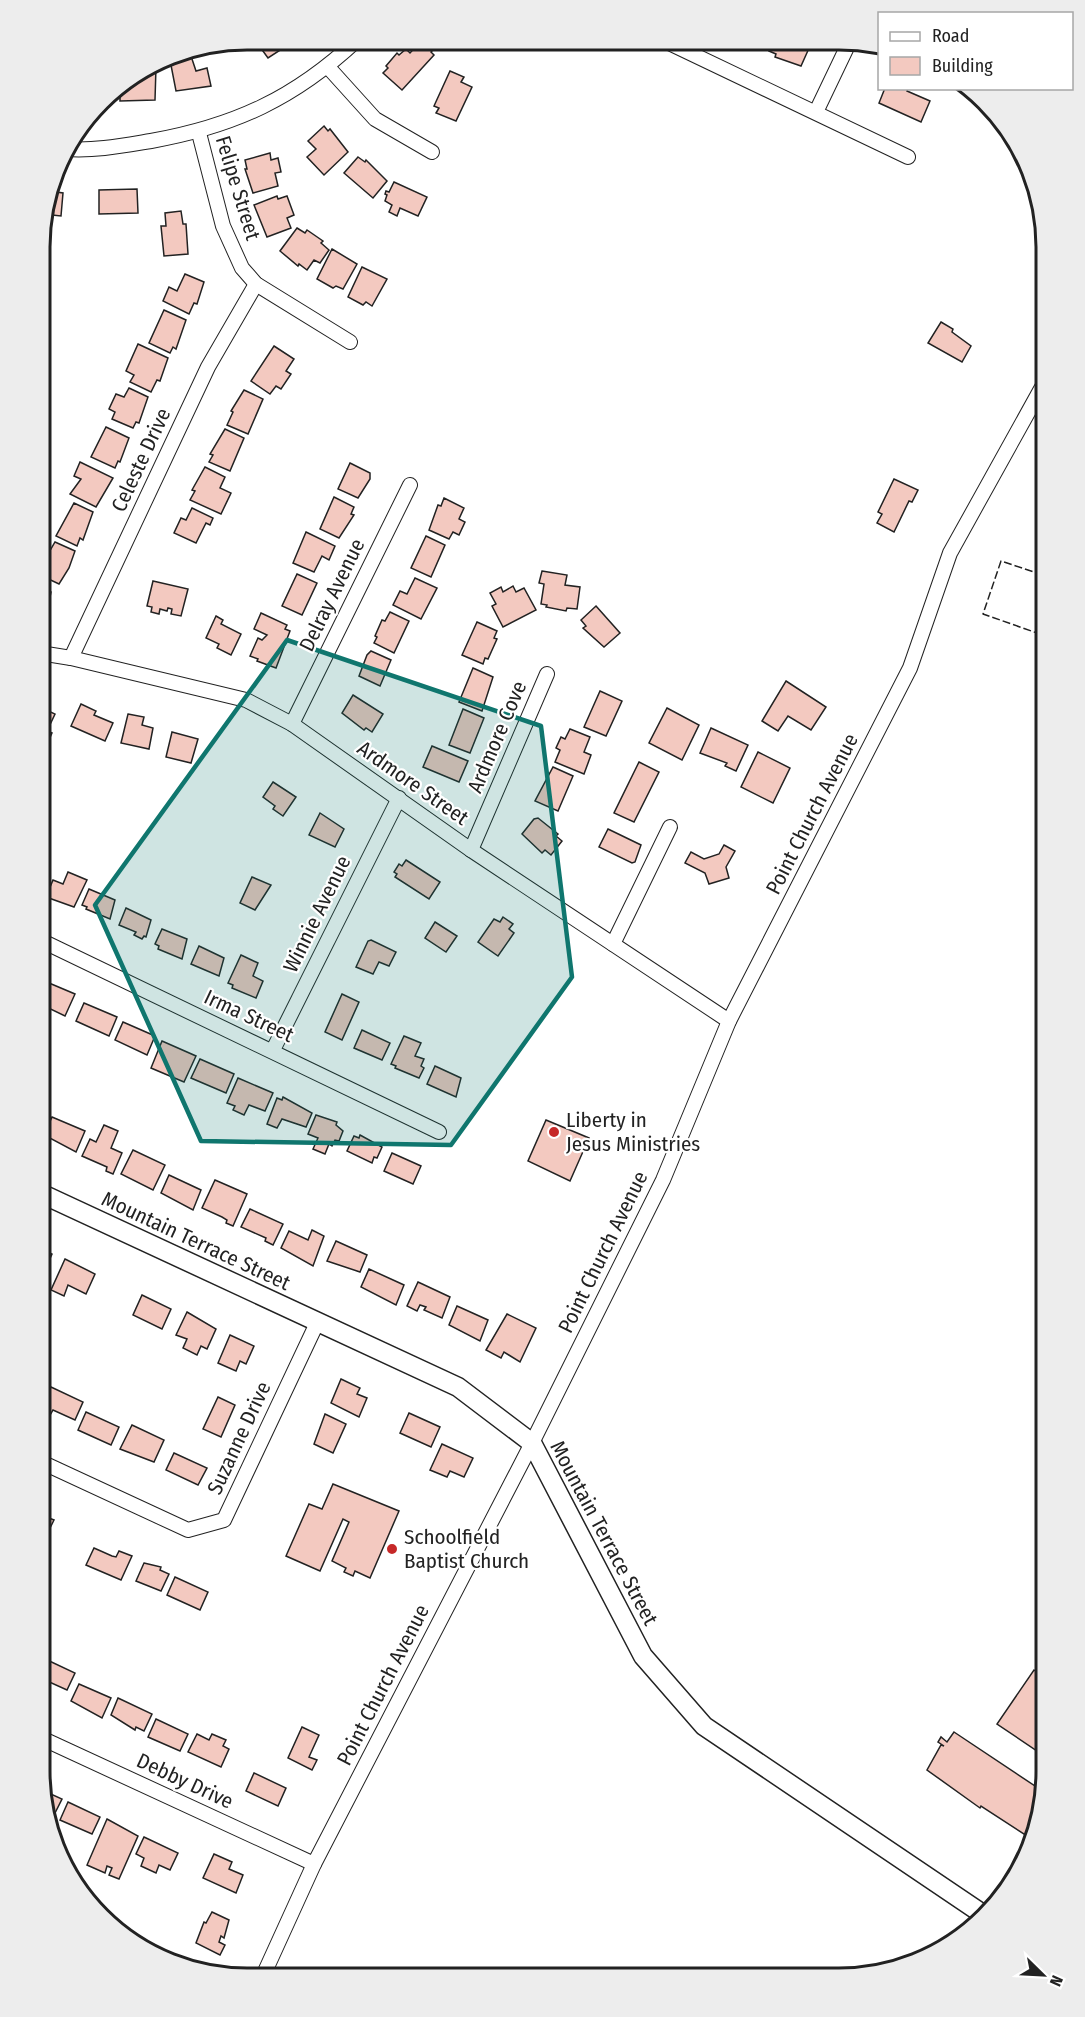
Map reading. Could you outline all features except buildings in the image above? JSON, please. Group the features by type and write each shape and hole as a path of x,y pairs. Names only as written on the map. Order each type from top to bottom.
{"street":[{"path":"75,150 97,151 199,133 269,105 328,67 346,50"},
{"path":"684,50 908,157"},
{"path":"816,112 846,50"},
{"path":"328,67 375,118 432,152"},
{"name":"Felipe Street","path":"199,133 223,226 242,268 256,284 350,342"},
{"name":"Celeste Drive","path":"71,658 208,367 256,284"},
{"name":"Point Church Avenue","path":"267,1968 314,1864 532,1443 663,1180 729,1021 910,668 950,553 1036,398"},
{"name":"Delray Avenue","path":"292,724 410,485"},
{"name":"Ardmore Street","path":"50,655 246,700 292,724 471,850 729,1021"},
{"name":"Ardmore Cove","path":"471,850 547,674"},
{"name":"Winnie Avenue","path":"273,1050 399,798"},
{"path":"613,944 670,827"},
{"name":"Irma Street","path":"50,945 273,1050 439,1132"},
{"name":"Mountain Terrace Street","path":"50,1197 458,1387 532,1443 643,1656 704,1726 978,1910"},
{"name":"Suzanne Drive","path":"50,1466 188,1530 224,1520 317,1323"},
{"name":"Debby Drive","path":"50,1742 314,1864"}],"highlighted area":[{"path":"287,640 541,726 572,977 451,1145 201,1141 95,905"}],"fence":[{"path":"1036,573 1001,561 983,614 1036,633"}],"place":[{"name":"Liberty in Jesus Ministries","path":"554,1132"},
{"name":"Schoolfield Baptist Church","path":"392,1549"}]}
